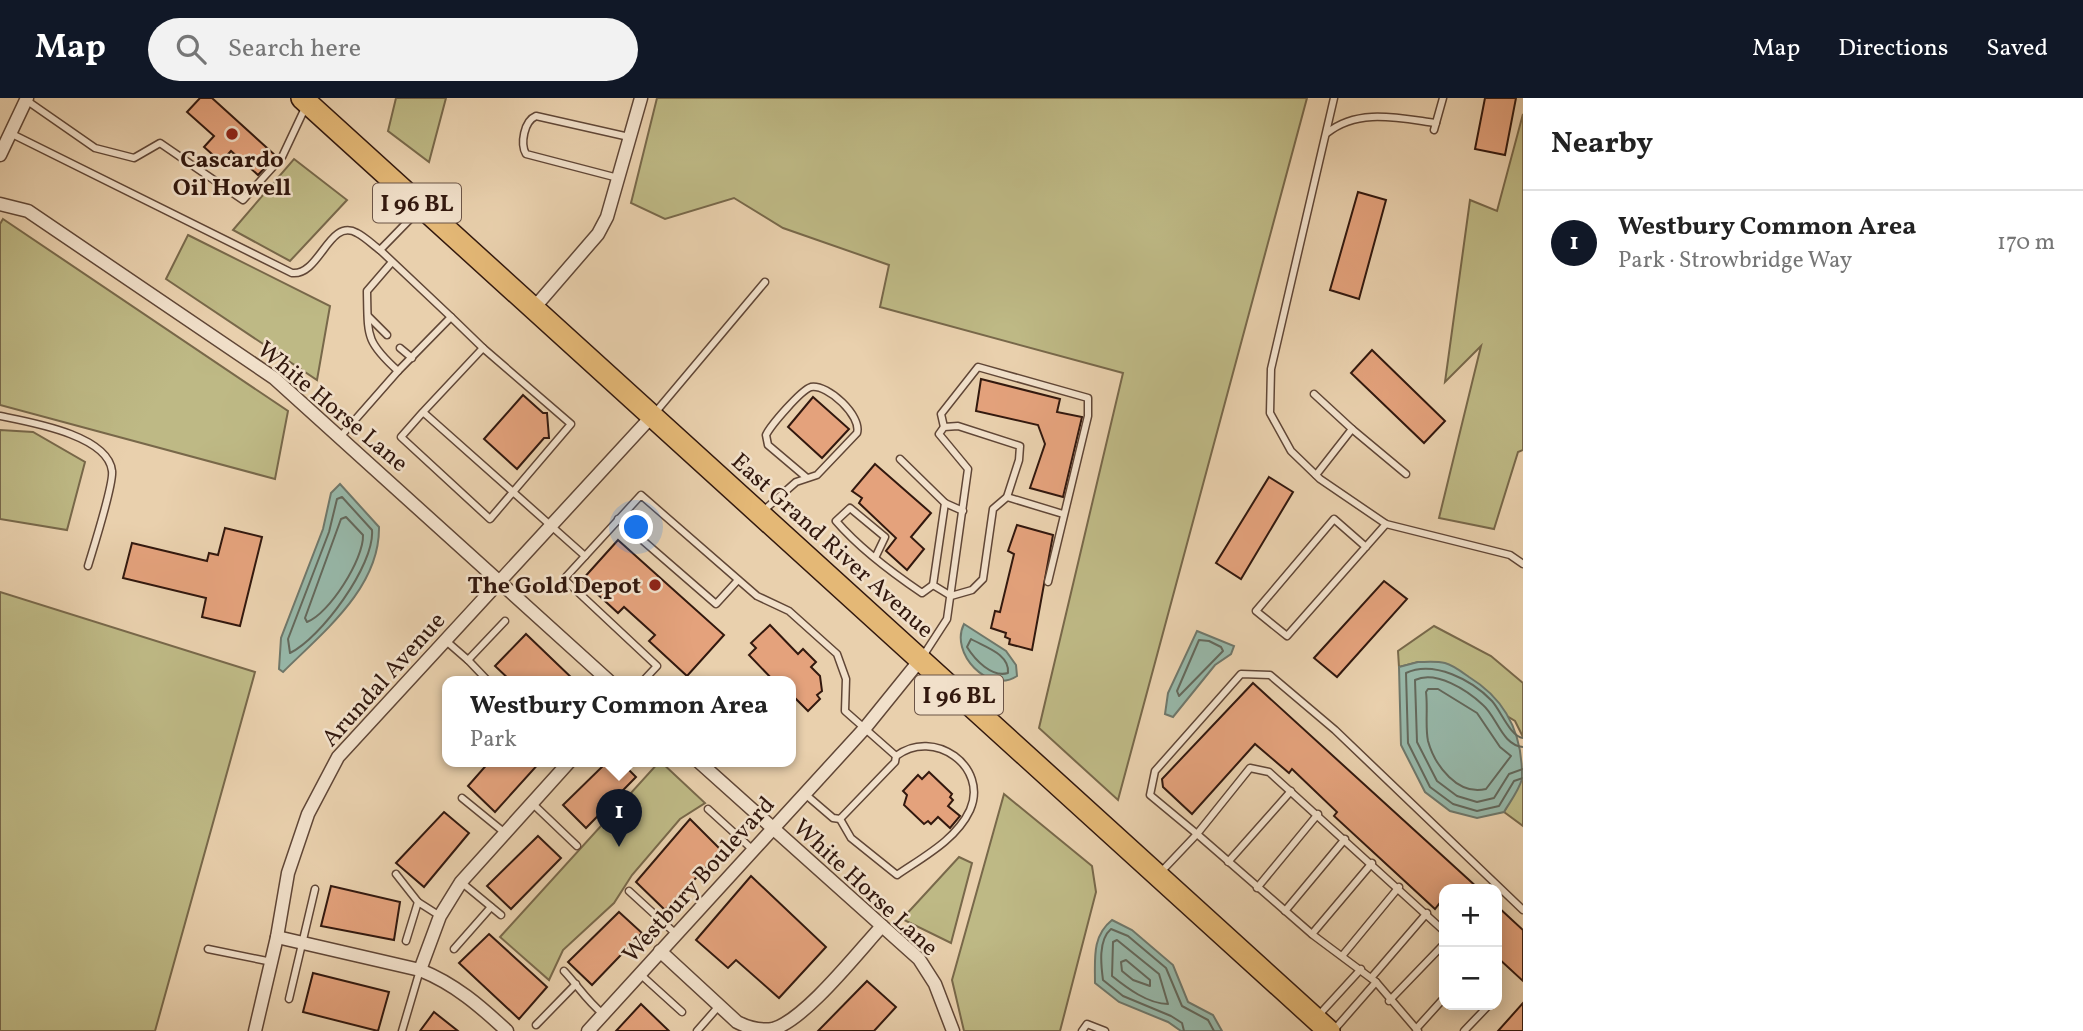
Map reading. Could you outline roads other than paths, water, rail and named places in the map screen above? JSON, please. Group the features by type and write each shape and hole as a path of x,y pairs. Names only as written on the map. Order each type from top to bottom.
{"main road":[{"name":"East Grand River Avenue","path":"306,100 1323,1027"}],"street":[{"path":"534,308 598,234 620,178 641,98"},
{"path":"0,155 27,99"},
{"name":"White Horse Lane","path":"0,204 28,211 274,378 604,676"},
{"name":"Arundal Avenue","path":"255,1031 272,962 288,873 307,814 338,757 652,415"},
{"name":"Westbury Boulevard","path":"587,1031 865,728 920,660"},
{"path":"420,970 440,916 461,882 565,767"},
{"name":"White Horse Lane","path":"705,767 919,959 935,984 953,1031"},
{"path":"660,951 737,1022 751,1028 772,1030 787,1027 882,926"},
{"path":"277,937 420,970 441,978 470,998 508,1031"}],"lane":[{"path":"1334,98 1271,369 1270,413 1291,451 1316,475 1387,524 1510,555 1523,564"},
{"path":"1327,133 1340,122 1360,117 1435,127 1443,98"},
{"path":"27,99 51,121 95,148 134,158 160,143 243,200 282,157 306,100"},
{"path":"620,178 526,153 522,146 527,123 536,116 631,137"},
{"path":"9,133 292,273 305,272 339,232 348,230 357,233 380,250 484,348 571,424 490,519 401,437 484,348"},
{"path":"380,250 422,207"},
{"path":"392,262 368,291 369,317 371,342 398,371"},
{"path":"652,415 765,282"},
{"path":"369,317 387,335"},
{"path":"340,437 450,317"},
{"path":"400,348 412,358"},
{"path":"920,660 947,619 968,469 939,434 944,427 941,414 978,367 1088,398 1088,416 1048,582"},
{"path":"760,515 780,493 823,471 859,427 855,417 828,391 817,387 806,390 765,435 768,445 807,478"},
{"path":"1314,394 1406,474"},
{"path":"423,412 585,556"},
{"path":"0,416 43,425 91,444 106,455 113,472 88,566"},
{"path":"933,585 951,596 972,590 983,579 993,509 1007,497 1019,460 1020,446 958,426 944,427"},
{"path":"1316,475 1352,429"},
{"path":"900,459 944,503 963,511"},
{"path":"648,676 657,666 564,579 641,495 757,596 789,611 837,654 846,679 845,711 895,754 895,762 846,816 833,818 805,793"},
{"path":"1007,497 1063,514"},
{"path":"875,558 885,537 850,508 836,521 875,558 922,593 933,585 944,503"},
{"path":"618,519 716,604 738,580"},
{"path":"1366,547 1334,519 1256,611 1287,636 1387,524"},
{"path":"468,660 505,621"},
{"path":"445,640 483,676"},
{"path":"1439,1004 1417,1030 1361,969 1312,934 1150,795 1154,771 1241,674 1270,675 1335,730 1523,910"},
{"path":"839,819 851,838 897,875 942,844 961,826 971,808 974,787 962,763 945,748 928,744 909,747 895,754"},
{"path":"1158,876 1197,834 1250,768 1269,772 1291,790 1439,926"},
{"path":"1228,862 1291,790"},
{"path":"462,798 505,833"},
{"path":"532,803 577,846"},
{"path":"708,809 753,850"},
{"path":"1257,888 1318,814"},
{"path":"1285,911 1345,839"},
{"path":"1312,934 1372,863"},
{"path":"396,874 418,902 440,916"},
{"path":"461,882 501,915"},
{"path":"1342,956 1399,887"},
{"path":"289,999 316,889"},
{"path":"629,891 676,934"},
{"path":"407,941 418,902"},
{"path":"454,949 491,907"},
{"path":"1323,1027 1373,980 1427,914"},
{"path":"1388,1001 1441,947"},
{"path":"208,949 272,962"},
{"path":"1323,1027 1361,969"},
{"path":"402,1031 420,970"},
{"path":"564,971 576,984 582,996 603,1014"},
{"path":"640,974 682,1012"},
{"path":"536,1026 576,984"},
{"path":"697,1031 718,1007"},
{"path":"1464,1031 1484,1010"},
{"path":"1082,1031 1087,1024 1105,1031"}],"water":[{"path":"340,484 379,527 377,549 360,589 331,625 283,672 279,669 281,638 323,529 331,493"},
{"path":"964,624 1006,651 1016,665 1017,676 995,680 974,668 962,647"},
{"path":"1197,631 1234,646 1231,654 1215,665 1173,717 1165,714 1168,693"},
{"path":"1418,662 1442,662 1457,669 1493,696 1509,719 1519,747 1522,779 1504,812 1477,818 1450,811 1425,792 1401,745 1399,667"},
{"path":"1112,920 1132,930 1173,965 1188,1002 1213,1015 1222,1031 1181,1031 1168,1022 1119,1002 1095,983 1098,940"}],"place":[{"name":"Cascardo Oil Howell","path":"232,134"},
{"name":"The Gold Depot","path":"655,585"},
{"name":"Westbury Common Area","path":"619,847"}]}
